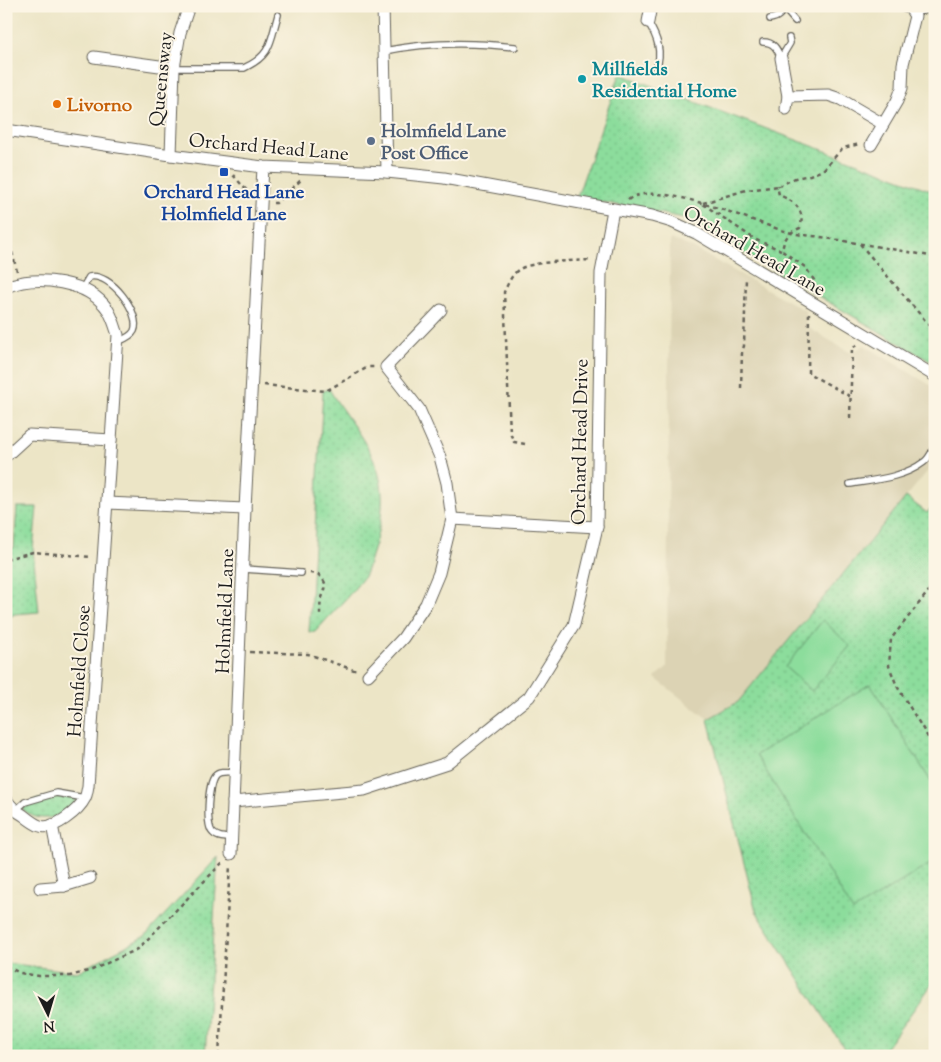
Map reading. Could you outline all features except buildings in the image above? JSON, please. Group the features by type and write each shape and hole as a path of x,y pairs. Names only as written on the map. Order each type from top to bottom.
{"street":[{"name":"Queensway","path":"171,155 174,68 180,34 189,6"},
{"path":"383,6 387,172"},
{"path":"648,22 651,6"},
{"path":"871,145 898,101 902,88 903,64 915,16 909,9"},
{"path":"94,57 174,68"},
{"path":"781,58 788,96 786,109"},
{"path":"788,96 828,95 840,99 883,124"},
{"name":"Orchard Head Lane","path":"7,133 263,167 387,172 444,178 652,216 672,222 696,233 935,376"},
{"name":"Holmfield Lane","path":"231,854 245,509 263,167"},
{"name":"Orchard Head Drive","path":"233,802 364,790 447,763 529,697 574,625 597,527 600,273 617,210"},
{"name":"Holmfield Close","path":"6,287 30,281 54,281 82,289 107,308 114,319 118,335 88,786 85,798"},
{"path":"368,675 403,638 426,604 440,573 452,519 447,484 440,457 419,409 386,367 441,310"},
{"path":"6,456 29,435 111,440"},
{"path":"107,503 245,509"},
{"path":"452,519 597,527"},
{"path":"6,799 16,810 40,826 46,827 58,823 85,798"},
{"path":"52,825 64,886"},
{"path":"40,888 64,886 90,878"}],"lane":[{"path":"770,19 781,14 785,6"},
{"path":"785,6 788,14 795,21"},
{"path":"909,9 935,8"},
{"path":"174,68 244,68 253,64 267,52 278,15"},
{"path":"648,22 657,37 659,61 656,69"},
{"path":"781,58 790,43 789,38"},
{"path":"764,42 775,45 781,58"},
{"path":"384,52 405,47 481,43 515,47"},
{"path":"82,289 90,277 95,275 111,283 130,308 135,322 134,331 117,342"},
{"path":"850,484 890,478 905,472 925,462 935,446"},
{"path":"244,569 300,573"},
{"path":"231,838 218,837 212,833 209,829 208,821 210,788 215,776 220,773 234,773"},
{"path":"16,810 24,802 56,793 85,798"}],"path":[{"path":"701,203 746,190 779,186 795,178 823,170 843,148 858,144 871,145"},
{"path":"779,186 779,195 792,201 800,212 802,222 800,228 789,233 784,240 782,251"},
{"path":"617,210 631,197 670,195 753,219 789,233 935,257"},
{"path":"701,203 756,240 782,251 805,267 814,280 809,301 808,373 851,396"},
{"path":"6,229 20,283"},
{"path":"859,243 935,332"},
{"path":"525,444 514,442 510,433 504,292 510,280 519,269 532,265 603,259"},
{"path":"741,388 746,263"},
{"path":"850,418 852,348 870,338"},
{"path":"252,383 326,391 368,367 386,367"},
{"path":"6,559 33,552 103,557"},
{"path":"300,573 318,574 325,580 326,586 320,603 320,618"},
{"path":"935,583 891,639 889,666 897,686 935,749"},
{"path":"240,651 308,654 368,675"},
{"path":"6,966 20,973 39,976 70,976 92,970 138,949 231,854"},
{"path":"219,1056 231,854"}],"shaded area":[{"path":"670,239 691,247 806,311 807,327 851,353 864,345 935,388 935,462 738,702 708,719 655,678 667,667"}],"green space":[{"path":"620,74 935,192 935,364 684,218 577,197"},
{"path":"329,389 364,441 374,460 381,484 382,508 378,532 364,576 352,592 315,632 309,632 323,391"},
{"path":"906,497 927,513 935,503 935,980 880,1056 849,1056 756,911 708,719 738,702"},
{"path":"17,507 37,507 33,550 39,612 15,614 6,619 6,548 14,548"},
{"path":"823,620 850,646 812,691 785,667"},
{"path":"870,684 935,788 935,861 853,911 756,755"},
{"path":"58,796 77,798 70,808 54,817 36,817 22,809 34,800"},
{"path":"218,857 205,1056 6,1056 6,963 77,972 145,936"}],"place":[{"name":"Millfields Residential Home","path":"582,79"},
{"name":"Livorno","path":"57,104"},
{"name":"Holmfield Lane Post Office","path":"371,141"},
{"name":"Orchard Head Lane Holmfield Lane","path":"224,172"}]}
